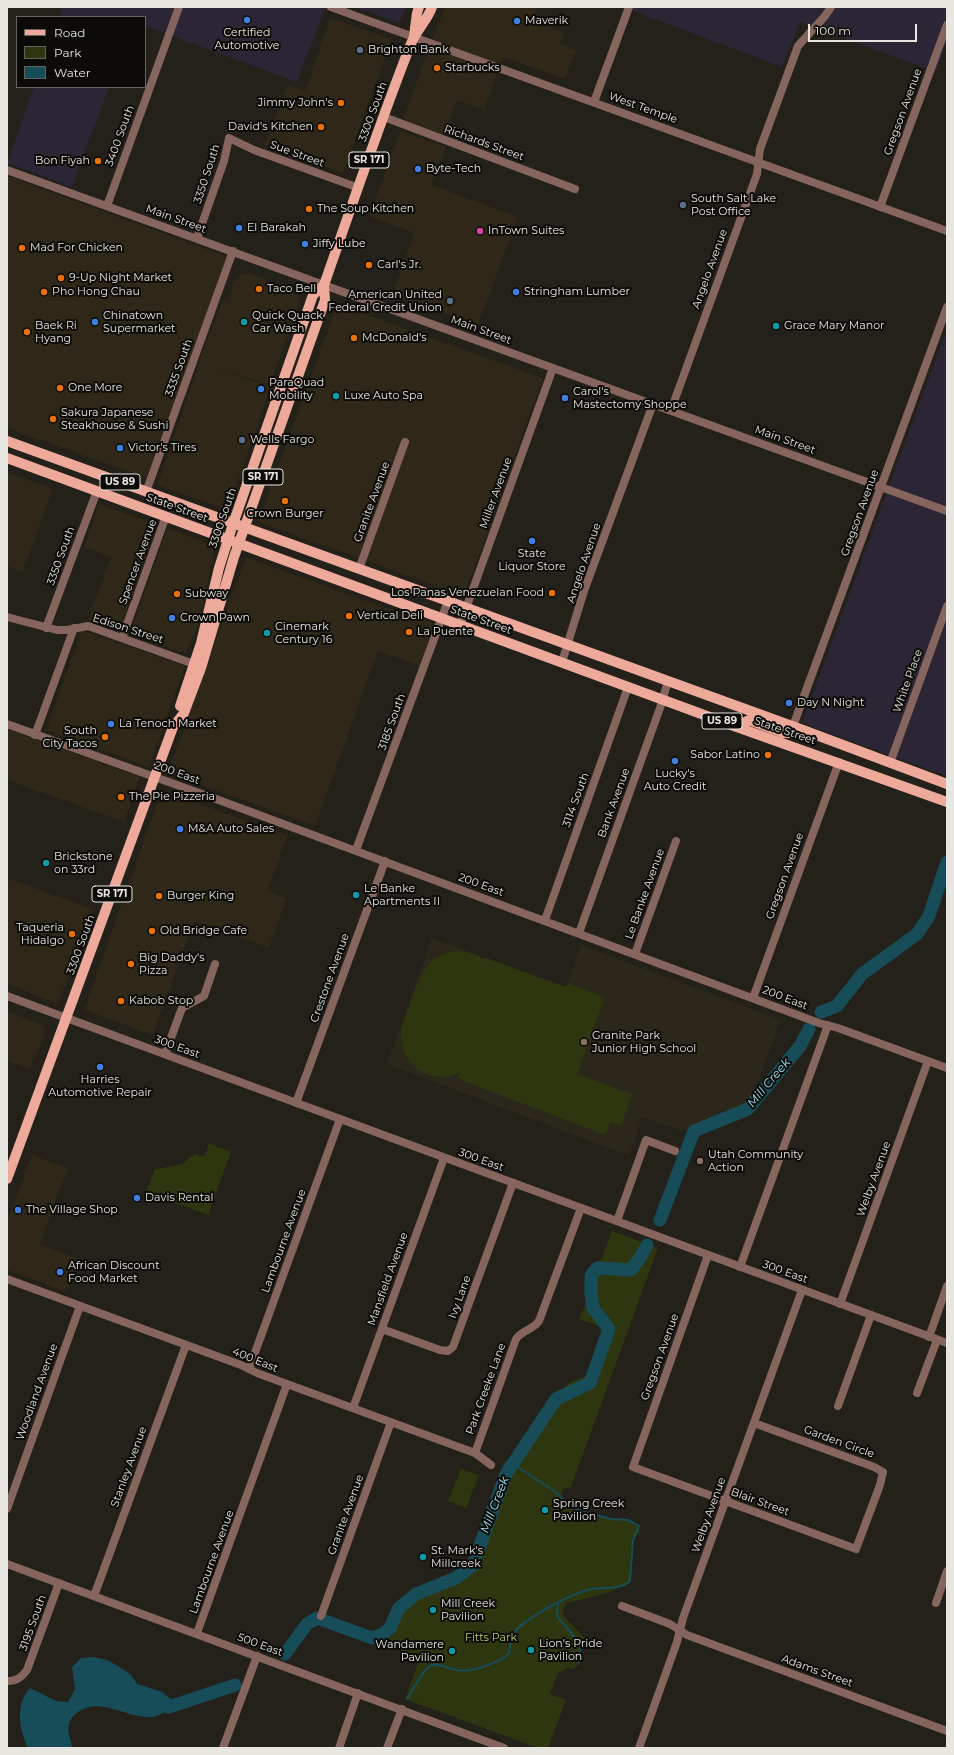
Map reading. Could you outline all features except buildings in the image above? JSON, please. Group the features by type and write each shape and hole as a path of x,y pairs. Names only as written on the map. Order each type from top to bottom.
{"main road":[{"name":"3300 South","path":"178,720 178,712 194,664 219,568 233,524 313,295 324,284 414,38 419,7"},
{"name":"3300 South","path":"414,38 428,18 432,7"},
{"name":"3300 South","path":"7,1179 173,727 184,713 201,668 228,575 326,300 324,284"},
{"name":"State Street","path":"7,441 793,726 947,784"},
{"name":"State Street","path":"7,458 736,727 839,762 947,802"},
{"path":"736,727 749,720 784,733 789,732 793,726"}],"street":[{"name":"3400 South","path":"107,206 179,7"},
{"name":"West Temple","path":"331,7 947,231"},
{"path":"594,102 629,7"},
{"name":"Angelo Avenue","path":"671,410 757,174 760,149 798,46 825,16 831,7"},
{"name":"Gregson Avenue","path":"880,207 947,25"},
{"name":"Richards Street","path":"384,117 576,189"},
{"name":"Sue Street","path":"229,138 254,150 359,188"},
{"name":"3350 South","path":"197,238 224,161 229,138"},
{"name":"Main Street","path":"7,170 947,511"},
{"name":"3335 South","path":"146,492 233,251"},
{"name":"Gregson Avenue","path":"793,726 947,307"},
{"name":"Miller Avenue","path":"460,625 553,368"},
{"name":"Angelo Avenue","path":"562,662 584,591 653,404"},
{"name":"Granite Avenue","path":"359,569 406,442"},
{"name":"3350 South","path":"46,628 97,491"},
{"name":"Spencer Avenue","path":"122,638 166,516"},
{"name":"3185 South","path":"356,850 448,601"},
{"name":"White Place","path":"890,763 947,606"},
{"name":"Edison Street","path":"7,617 46,628 67,630 88,626 194,664"},
{"path":"34,734 74,628"},
{"name":"Bank Avenue","path":"579,933 668,681"},
{"name":"3114 South","path":"545,920 628,687"},
{"name":"200 East","path":"7,724 356,850 545,920 591,939 947,1068"},
{"name":"Gregson Avenue","path":"753,998 839,762"},
{"name":"Le Banke Avenue","path":"635,954 676,840"},
{"name":"Crestone Avenue","path":"296,1103 385,861"},
{"path":"165,1054 182,1008 204,996 215,964"},
{"name":"300 East","path":"7,996 947,1344"},
{"path":"740,1267 828,1025"},
{"name":"Welby Avenue","path":"840,1304 928,1061"},
{"name":"Lambourne Avenue","path":"249,1370 340,1119"},
{"path":"617,1221 646,1140 675,1151"},
{"name":"Mansfield Avenue","path":"354,1408 444,1158"},
{"name":"Ivy Lane","path":"382,1330 440,1350 448,1351 453,1347 513,1183"},
{"name":"Park Creeke Lane","path":"475,1452 516,1339 521,1333 535,1326 539,1321 580,1208"},
{"name":"Gregson Avenue","path":"633,1467 708,1256"},
{"name":"400 East","path":"7,1279 186,1345 249,1370 475,1452 491,1465"},
{"path":"917,1393 947,1286"},
{"name":"Welby Avenue","path":"639,1748 802,1290"},
{"name":"Woodland Avenue","path":"7,1509 80,1306"},
{"path":"838,1406 871,1315"},
{"name":"Stanley Avenue","path":"94,1596 186,1345"},
{"name":"Lambourne Avenue","path":"197,1634 287,1384"},
{"name":"Granite Avenue","path":"321,1616 391,1422"},
{"name":"Garden Circle","path":"754,1423 874,1467 883,1472 880,1485 856,1549"},
{"name":"Blair Street","path":"633,1467 856,1549"},
{"name":"500 East","path":"7,1564 504,1748"},
{"path":"936,1603 947,1571"},
{"name":"3195 South","path":"7,1681 17,1680 27,1670 59,1583"},
{"name":"Adams Street","path":"622,1606 670,1624 687,1635 947,1731"},
{"path":"223,1748 257,1656"},
{"path":"339,1748 358,1693"},
{"path":"387,1748 402,1709"}],"shaded area":[{"path":"63,7 326,7 297,82 146,26 146,16 60,16"},
{"path":"355,7 406,7 400,23"},
{"path":"445,7 537,7 533,21 564,32 560,44 576,50 565,79 503,57 484,110 457,100 444,135 405,121 404,116"},
{"path":"623,7 947,7 947,40 936,72 800,22 782,67"},
{"path":"330,18 392,39 343,173 264,145 288,85 305,91"},
{"path":"34,88 109,88 72,187 7,163"},
{"path":"400,131 446,147 432,185 518,217 478,325 392,295 414,233 369,216"},
{"path":"7,176 228,257 146,478 7,428"},
{"path":"247,272 296,292 300,297 299,304 270,385 215,367 271,387 228,510 157,485 200,362 199,361 223,300 228,301 234,281 240,274"},
{"path":"337,304 543,378 464,596 258,522"},
{"path":"947,329 947,776 802,723"},
{"path":"7,472 53,489 23,572 7,566"},
{"path":"99,504 157,524 119,632 88,620 111,557 84,547"},
{"path":"167,528 215,546 200,620 186,654 130,634"},
{"path":"246,557 363,600 435,623 420,666 378,651 315,826 168,773"},
{"path":"82,630 185,666 149,767 46,730"},
{"path":"7,729 140,777 124,822 7,780"},
{"path":"166,794 173,794 287,836 268,891 287,898 269,948 194,921 153,1035 84,1010 156,806"},
{"path":"7,878 93,909 58,1004 7,984"},
{"name":"Granite Park Junior High School","path":"432,938 566,987 581,945 781,1020 750,1102 682,1131 642,1117 629,1156 387,1064"},
{"path":"7,1012 39,1023 43,1026 45,1031 44,1036 30,1069 7,1061"},
{"path":"32,1155 68,1168 40,1244 80,1259 67,1292 7,1270 7,1220"}],"green space":[{"path":"460,951 471,953 483,959 486,958 566,987 567,983 605,997 577,1074 632,1094 621,1126 610,1122 605,1135 466,1082 458,1077 459,1073 439,1077 420,1071 413,1064 403,1047 401,1032 417,984 426,968 432,961 448,952"},
{"path":"209,1143 231,1152 208,1215 146,1192 155,1169 182,1164 195,1154 204,1157"},
{"name":"Fitts Park","path":"612,1231 658,1248 571,1487 563,1489 561,1495 574,1509 611,1519 628,1520 639,1526 640,1531 633,1540 630,1581 607,1593 567,1603 563,1610 564,1616 585,1638 579,1652 582,1653 582,1661 573,1670 568,1668 558,1673 550,1694 566,1700 548,1748 538,1748 405,1699 419,1661 417,1656 374,1640 379,1637 395,1609 406,1598 465,1565 470,1558 505,1461 511,1463 522,1437 545,1409 549,1400 553,1401 568,1383 587,1376 602,1333 599,1326 579,1319 586,1304 589,1289 589,1271 591,1267 601,1260"},
{"path":"461,1469 479,1475 466,1508 448,1501"}],"water":[{"path":"94,1657 107,1660 118,1666 130,1674 137,1684 162,1692 171,1699 169,1710 149,1717 137,1716 112,1708 95,1706 86,1708 72,1717 68,1727 72,1748 28,1748 22,1733 20,1717 20,1709 25,1694 30,1688 56,1701 68,1702 75,1689 72,1667 81,1658"}],"waterway":[{"name":"Mill Creek","path":"821,1012 837,1006 862,974 917,934 929,916 947,862"},
{"name":"Mill Creek","path":"660,1220 694,1131 748,1109 800,1046 809,1029"},
{"name":"Mill Creek","path":"285,1654 307,1624 317,1618 372,1638 383,1634 390,1628 399,1608 416,1594 456,1578 473,1565 506,1474 556,1399 590,1383 609,1329 593,1308 591,1276 597,1268 631,1270 647,1245"},
{"path":"407,1699 421,1676 430,1666 440,1665 463,1671 477,1669 491,1664 509,1654 511,1640 514,1633 519,1627 538,1613 584,1591 622,1586 630,1581 633,1540 639,1526 628,1520 611,1519 574,1509 554,1491 513,1464"},
{"path":"558,1602 557,1616 581,1645 579,1662"},
{"name":"Mill Creek","path":"153,1702 169,1707 235,1685"}],"place":[{"name":"Certified Automotive","path":"247,20"},
{"name":"Maverik","path":"517,21"},
{"name":"Brighton Bank","path":"360,50"},
{"name":"Starbucks","path":"437,68"},
{"name":"Jimmy John's","path":"341,103"},
{"name":"David's Kitchen","path":"321,127"},
{"name":"Bon Fiyah","path":"98,161"},
{"name":"Byte-Tech","path":"418,169"},
{"name":"South Salt Lake Post Office","path":"683,205"},
{"name":"The Soup Kitchen","path":"309,209"},
{"name":"El Barakah","path":"239,228"},
{"name":"InTown Suites","path":"480,231"},
{"name":"Jiffy Lube","path":"305,244"},
{"name":"Mad For Chicken","path":"22,248"},
{"name":"Carl's Jr.","path":"369,265"},
{"name":"9-Up Night Market","path":"61,278"},
{"name":"Taco Bell","path":"259,289"},
{"name":"Pho Hong Chau","path":"44,292"},
{"name":"Stringham Lumber","path":"516,292"},
{"name":"American United Federal Credit Union","path":"450,301"},
{"name":"Chinatown Supermarket","path":"95,322"},
{"name":"Quick Quack Car Wash","path":"244,322"},
{"name":"Grace Mary Manor","path":"776,326"},
{"name":"Baek Ri Hyang","path":"27,332"},
{"name":"McDonald's","path":"354,338"},
{"name":"One More","path":"60,388"},
{"name":"ParaQuad Mobility","path":"261,389"},
{"name":"Luxe Auto Spa","path":"336,396"},
{"name":"Carol's Mastectomy Shoppe","path":"565,398"},
{"name":"Sakura Japanese Steakhouse & Sushi","path":"53,419"},
{"name":"Wells Fargo","path":"242,440"},
{"name":"Victor's Tires","path":"120,448"},
{"name":"Crown Burger","path":"285,501"},
{"name":"State Liquor Store","path":"532,541"},
{"name":"Los Panas Venezuelan Food","path":"552,593"},
{"name":"Subway","path":"177,594"},
{"name":"Vertical Deli","path":"349,616"},
{"name":"Crown Pawn","path":"172,618"},
{"name":"La Puente","path":"409,632"},
{"name":"Cinemark Century 16","path":"267,633"},
{"name":"Day N Night","path":"789,703"},
{"name":"La Tenoch Market","path":"111,724"},
{"name":"South City Tacos","path":"105,737"},
{"name":"Sabor Latino","path":"768,755"},
{"name":"Lucky's Auto Credit","path":"675,761"},
{"name":"The Pie Pizzeria","path":"121,797"},
{"name":"M&A Auto Sales","path":"180,829"},
{"name":"Brickstone on 33rd","path":"46,863"},
{"name":"Le Banke Apartments II","path":"356,895"},
{"name":"Burger King","path":"159,896"},
{"name":"Old Bridge Cafe","path":"152,931"},
{"name":"Taqueria Hidalgo","path":"72,934"},
{"name":"Big Daddy's Pizza","path":"131,964"},
{"name":"Kabob Stop","path":"121,1001"},
{"name":"Granite Park Junior High School","path":"584,1042"},
{"name":"Harries Automotive Repair","path":"100,1067"},
{"name":"Utah Community Action","path":"700,1161"},
{"name":"Davis Rental","path":"137,1198"},
{"name":"The Village Shop","path":"18,1210"},
{"name":"African Discount Food Market","path":"60,1272"},
{"name":"Spring Creek Pavilion","path":"545,1510"},
{"name":"St. Mark's Millcreek","path":"423,1557"},
{"name":"Mill Creek Pavilion","path":"433,1610"},
{"name":"Lion's Pride Pavilion","path":"531,1650"},
{"name":"Wandamere Pavilion","path":"452,1651"}]}
